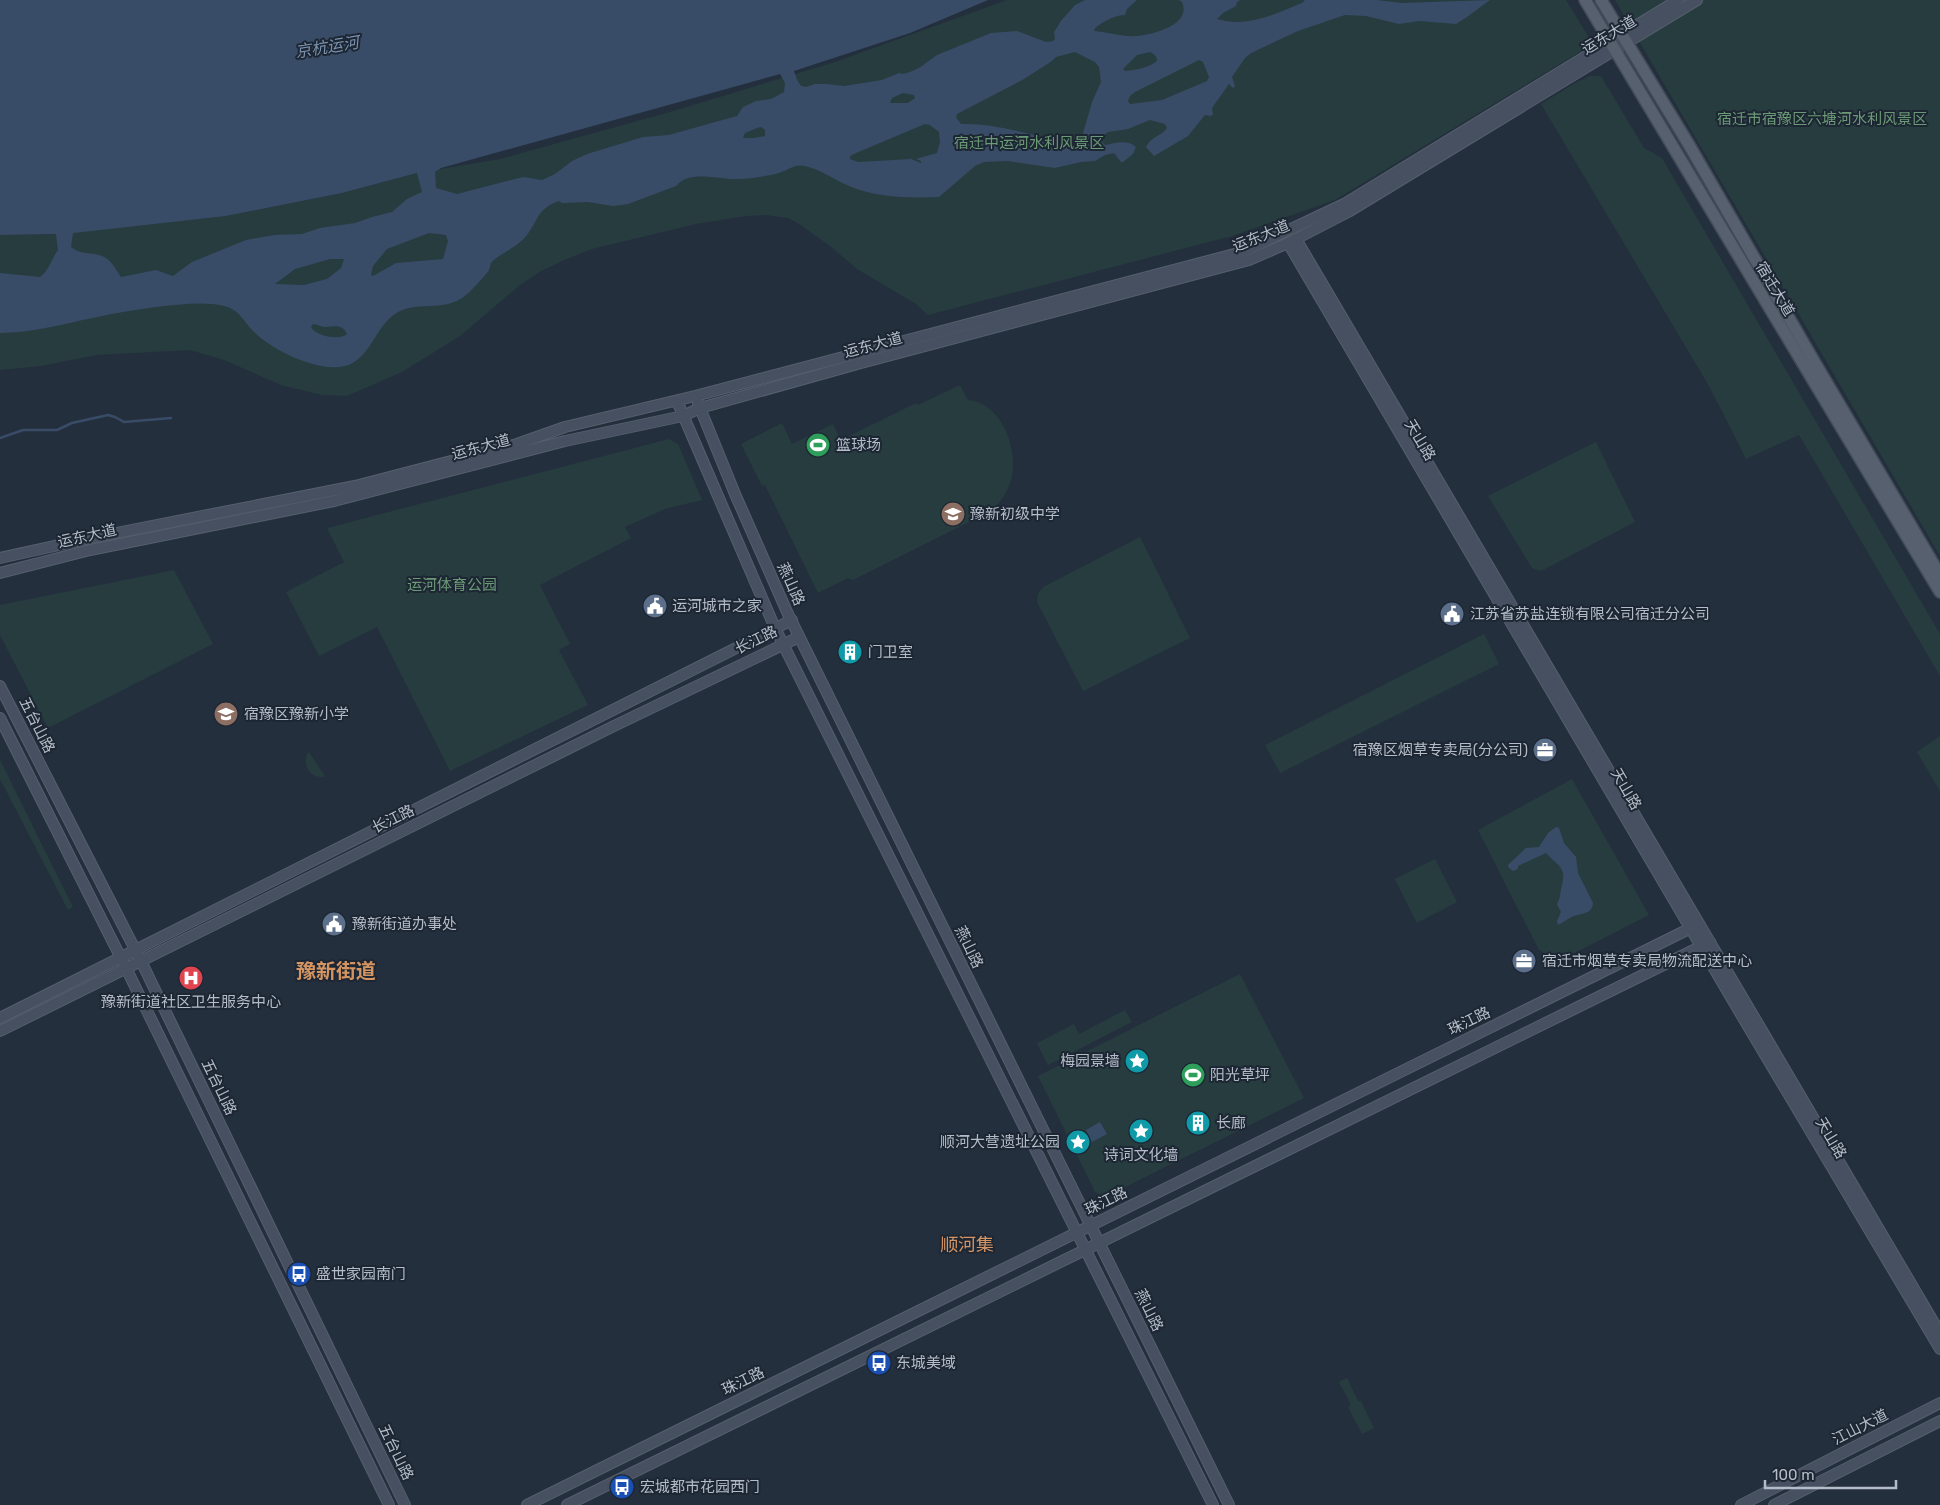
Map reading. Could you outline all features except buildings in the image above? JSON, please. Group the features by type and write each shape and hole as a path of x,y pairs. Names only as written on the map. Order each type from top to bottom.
{"main road":[{"name":"宿迁大道","path":"1585,0 1940,592"},
{"name":"宿迁大道","path":"1600,0 1689,144 1814,362 1940,575"}],"street":[{"name":"运东大道","path":"1624,39 1678,0"},
{"name":"运东大道","path":"0,558 91,538 331,491 518,444 565,427 677,401 1224,257 1255,247 1344,204 1612,45 1696,0"},
{"name":"运东大道","path":"0,573 90,550 334,501 565,440 683,416 700,408 861,363 1249,260 1292,241 1348,212 1612,45"},
{"name":"天山路","path":"1292,241 1694,926 1940,1333"},
{"name":"燕山路","path":"695,396 733,490 799,636 1229,1505"},
{"name":"燕山路","path":"677,401 775,628 1075,1233 1213,1505"},
{"name":"长江路","path":"0,1018 792,620"},
{"name":"长江路","path":"0,1031 799,636"},
{"name":"五台山路","path":"0,686 142,961 405,1505"},
{"name":"五台山路","path":"0,718 126,968 389,1505"},
{"name":"珠江路","path":"526,1505 1694,926"},
{"name":"天山路","path":"1705,944 1940,1349"},
{"path":"567,1505 1705,944"},
{"name":"江山大道","path":"1741,1505 1940,1403"},
{"name":"江山大道","path":"1774,1505 1940,1421"}],"green space":[{"name":"宿迁中运河水利风景区","path":"1007,0 1566,0 1593,44 1335,200 1232,236 928,315 916,304 857,269 830,246 788,218 766,215 746,216 696,224 592,249 569,258 541,271 520,285 460,336 436,351 402,372 347,396 322,395 281,385 224,360 190,350 97,355 41,366 0,370 0,235 56,234 226,216 342,193 417,173 500,159 670,112 835,62"},
{"name":"宿迁市宿豫区六塘河水利风景区","path":"1615,0 1940,0 1940,556"},
{"path":"1590,76 1601,76 1644,148 1662,158 1940,634 1940,676 1799,435 1746,459 1709,386 1541,104"},
{"path":"960,385 968,400 980,403 991,410 1006,430 1013,456 1013,468 1006,493 993,510 853,580 848,578 818,593 765,485 762,486 741,444 782,423 792,444 833,424 841,440 916,403 918,405"},
{"name":"运河体育公园","path":"669,439 678,444 702,500 665,509 625,527 631,538 540,585 570,644 559,650 588,705 450,771 377,627 319,656 286,592 344,562 327,528"},
{"path":"1596,442 1635,522 1543,570 1539,571 1532,568 1488,496"},
{"path":"1140,537 1190,638 1083,691 1037,602 1038,595 1045,586"},
{"path":"174,570 213,644 48,728 0,635 0,605"},
{"path":"1484,634 1499,664 1280,773 1265,745"},
{"path":"1940,736 1940,791 1917,752"},
{"path":"309,752 324,777 315,776 309,771 306,759"},
{"path":"0,760 73,907 68,910 0,779"},
{"path":"1572,779 1649,915 1559,961 1539,950 1478,830"},
{"path":"1435,859 1457,902 1417,923 1395,879"},
{"path":"1240,974 1304,1098 1105,1197 1095,1192 1038,1076"},
{"path":"1125,1010 1132,1022 1048,1065 1037,1043 1074,1024 1079,1034"},
{"path":"1347,1378 1374,1428 1362,1434 1348,1407 1351,1405 1339,1382"}],"water":[{"name":"京杭运河","path":"0,0 988,0 910,33 794,71 801,86 806,87 815,84 844,86 882,80 899,73 910,72 937,55 991,33 1017,31 1046,42 1053,41 1055,39 1054,32 1061,21 1075,5 1085,0 1137,0 1127,9 1125,15 1106,21 1095,28 1094,31 1137,36 1161,30 1176,22 1184,10 1182,2 1179,0 1240,0 1236,6 1223,13 1217,19 1239,22 1271,15 1302,3 1305,0 1377,0 1402,3 1490,0 1456,24 1420,21 1399,24 1366,16 1345,15 1298,31 1251,53 1245,58 1232,77 1235,86 1233,88 1229,84 1212,108 1213,114 1211,116 1205,115 1188,136 1154,156 1146,147 1148,143 1167,128 1165,124 1150,120 1128,129 1108,132 1100,138 1105,145 1125,142 1136,147 1133,154 1123,162 1114,153 1105,155 1095,161 1055,168 1008,161 984,162 975,166 939,197 905,197 871,193 849,186 810,167 801,166 779,173 748,178 731,179 705,176 689,178 676,186 628,204 613,206 588,202 562,203 559,201 542,211 527,235 494,260 488,272 466,295 448,304 412,307 395,314 384,325 360,357 354,362 343,366 316,365 287,354 254,332 234,310 207,304 156,307 35,330 0,333 0,273 40,277 48,268 58,250 56,234 0,235","holes":["1075,52 1095,62 1099,67 1101,82 1092,102 1080,144 1074,146 993,126 961,124 956,117 957,114 1024,79 1056,57","1150,52 1154,54 1157,61 1138,69 1125,71 1123,69 1137,55","1199,60 1203,62 1209,77 1207,81 1162,100 1130,104 1128,101 1135,92","780,74 785,83 784,92 771,99 756,101 743,107 737,116 669,135 643,137 587,154 542,180 523,177 457,194 436,188 435,172 441,168","903,93 914,95 915,98 908,103 890,103 892,98","925,124 930,125 939,132 940,142 937,153 916,159 921,161 921,163 911,159 858,162 850,159 850,156 856,153","761,127 765,130 765,136 753,138 743,138 745,133","417,173 422,192 407,199 392,212 355,223 320,228 302,234 275,235 246,240 192,262 173,276 156,270 121,277 105,257 74,250 71,247 73,233 226,216 342,193","429,233 446,235 448,241 443,259 396,263 373,276 371,275 373,266 387,249","330,259 344,259 341,268 327,279 304,285 275,284 295,269","313,324 324,327 338,326 347,334 339,337 328,337 311,327"]},
{"path":"1556,827 1559,828 1564,843 1576,857 1578,873 1593,903 1589,911 1572,917 1558,925 1557,921 1561,912 1557,904 1563,879 1560,867 1546,853 1518,866 1518,869 1513,871 1508,865 1526,848 1539,847 1548,833"},
{"path":"1100,1122 1107,1134 1092,1142 1086,1130"}],"waterway":[{"path":"0,438 23,430 57,430 72,423 108,415 124,422 171,418"}],"place":[{"name":"篮球场","path":"818,445"},
{"name":"豫新初级中学","path":"953,514"},
{"name":"运河城市之家","path":"655,606"},
{"name":"江苏省苏盐连锁有限公司宿迁分公司","path":"1452,614"},
{"name":"门卫室","path":"850,652"},
{"name":"宿豫区豫新小学","path":"226,714"},
{"name":"宿豫区烟草专卖局(分公司)","path":"1545,750"},
{"name":"豫新街道办事处","path":"334,924"},
{"name":"宿迁市烟草专卖局物流配送中心","path":"1524,961"},
{"name":"豫新街道社区卫生服务中心","path":"191,978"},
{"name":"梅园景墙","path":"1137,1061"},
{"name":"阳光草坪","path":"1193,1075"},
{"name":"长廊","path":"1198,1123"},
{"name":"诗词文化墙","path":"1141,1131"},
{"name":"顺河大营遗址公园","path":"1078,1142"},
{"name":"盛世家园南门","path":"299,1274"},
{"name":"东城美域","path":"879,1363"},
{"name":"宏城都市花园西门","path":"622,1487"}],"district":[{"name":"豫新街道","path":"336,971"},
{"name":"顺河集","path":"967,1245"}]}
